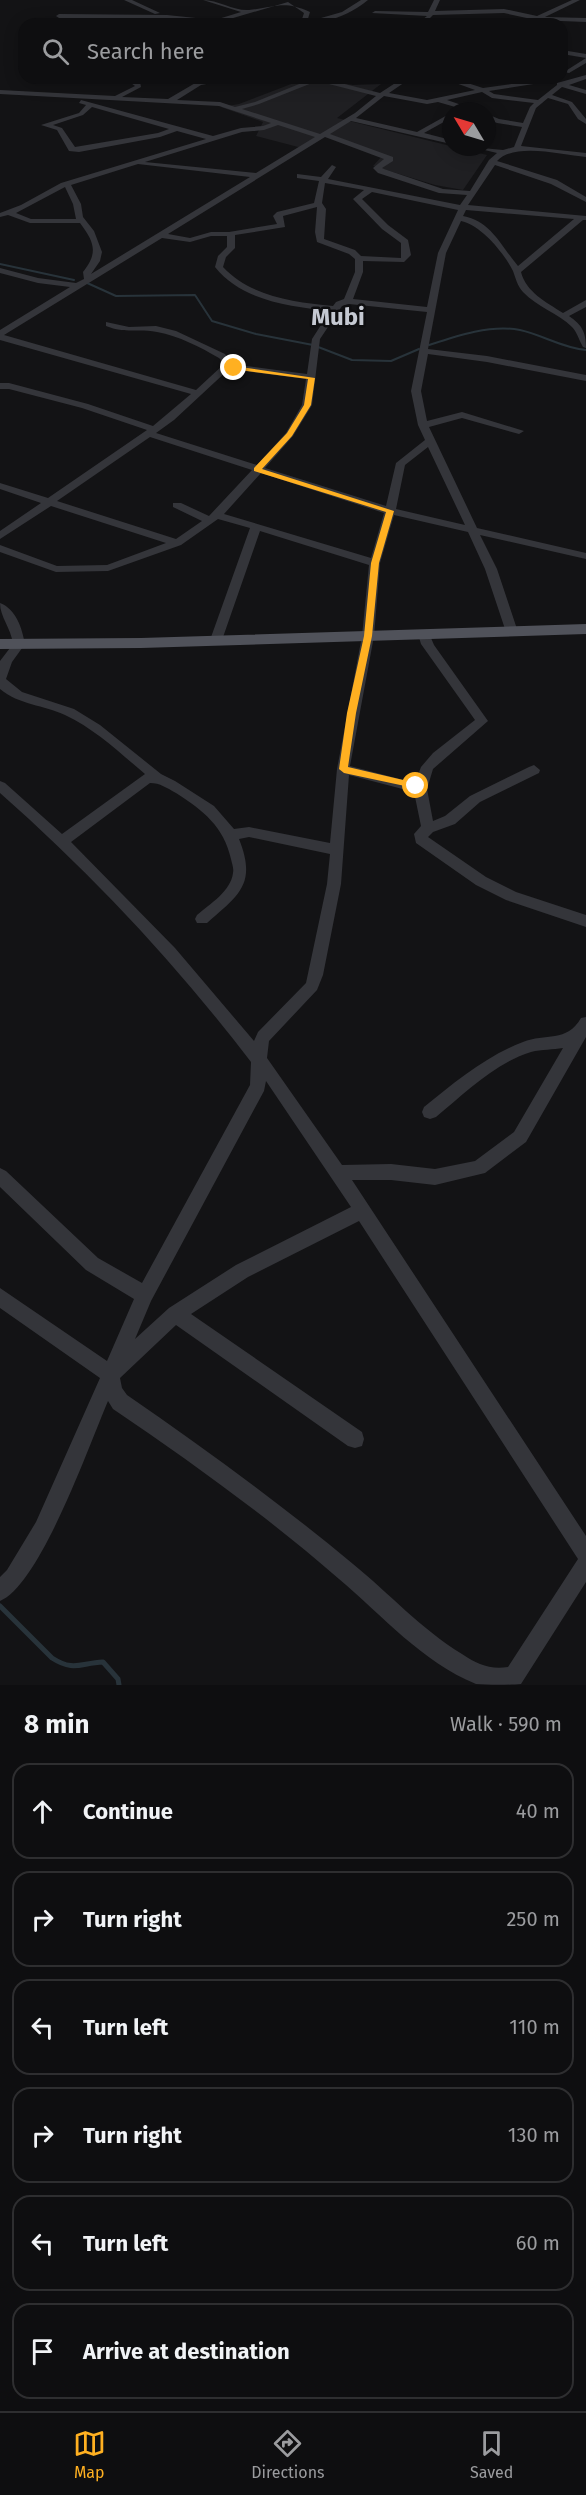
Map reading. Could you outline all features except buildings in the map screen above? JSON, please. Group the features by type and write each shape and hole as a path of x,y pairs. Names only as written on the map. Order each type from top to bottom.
{"main road":[{"path":"0,644 586,629"}],"street":[{"path":"206,0 247,12"},
{"path":"228,18 289,0 306,10 305,18"},
{"path":"330,18 344,13 365,0"},
{"path":"426,18 437,0"},
{"path":"373,2 376,16 511,8 536,18 577,0"},
{"path":"132,1 161,18"},
{"path":"60,18 58,17 94,15 130,18"},
{"path":"568,20 586,21"},
{"path":"568,54 586,58"},
{"path":"568,69 586,58"},
{"path":"568,72 583,77"},
{"path":"568,82 583,77"},
{"path":"116,97 138,87 138,84"},
{"path":"170,101 197,84"},
{"path":"234,109 257,103 291,84"},
{"path":"337,84 415,102 427,102 515,84"},
{"path":"0,336 349,118 398,84"},
{"path":"464,84 483,90 492,96"},
{"path":"558,84 586,92"},
{"path":"517,148 530,112 561,85"},
{"path":"0,92 220,104 276,123 349,141 390,159 377,168 381,171 442,191 472,193"},
{"path":"54,94 215,139"},
{"path":"484,100 492,96 570,103 580,118 586,122"},
{"path":"437,99 447,102"},
{"path":"90,105 81,114 45,125 60,129 72,149 79,150 160,135 177,128"},
{"path":"349,118 442,140"},
{"path":"496,120 525,125"},
{"path":"416,135 442,121"},
{"path":"0,215 9,213 67,184 242,130 264,128 276,123"},
{"path":"512,632 498,589 432,440 423,425 416,391 442,253 463,208 492,162 503,152 517,148 586,155"},
{"path":"496,151 503,152"},
{"path":"492,162 554,182 586,200"},
{"path":"136,164 255,175"},
{"path":"318,204 322,179 332,167"},
{"path":"300,176 401,198 463,208 583,220"},
{"path":"67,184 77,204 81,221 90,231 98,252 96,261 87,272 88,279"},
{"path":"318,204 321,205 323,212 317,233 320,240 352,252 359,258 398,262 404,260 407,255 405,242 385,227 357,199 370,190"},
{"path":"159,235 183,240 282,225 277,216 280,214 318,204"},
{"path":"9,213 30,221 81,221"},
{"path":"458,218 471,218 480,224 518,271 518,276 534,297 575,324 586,323"},
{"path":"518,271 583,220"},
{"path":"229,234 231,235 231,248 222,256 219,267 229,278 256,292 284,302 336,309"},
{"path":"348,301 358,272 359,258"},
{"path":"0,270 38,280 78,286"},
{"path":"0,548 34,563 56,569 92,569 118,565 177,543 213,517 290,434 307,405 316,339 339,304 348,301 431,310"},
{"path":"562,317 586,303"},
{"path":"110,324 129,331 147,327 173,333 222,356 228,362 227,366"},
{"path":"575,324 586,345"},
{"path":"0,336 196,393"},
{"path":"425,351 487,359 586,378"},
{"path":"0,536 171,418 227,366 311,378"},
{"path":"0,386 9,386 85,405 257,469 390,511 586,556"},
{"path":"423,425 462,415 519,431"},
{"path":"0,1591 14,1577 43,1528 146,1295 258,1086 263,1037 314,981 334,884 351,713 368,636 375,563 390,511 398,469 401,463 432,440"},
{"path":"0,486 177,543"},
{"path":"177,505 375,563"},
{"path":"216,640 229,605 239,566 256,527"},
{"path":"0,607 8,614 17,629 19,644 6,661 0,680 11,691 59,707 91,726 155,776 197,799 218,816 231,835 237,851 240,874 231,892 202,919"},
{"path":"424,634 425,644 442,662 460,693 482,721 437,756 427,767 420,789 428,828"},
{"path":"344,769 420,789"},
{"path":"534,770 476,799 450,820 428,828 421,834 423,843 481,881 521,900 586,921"},
{"path":"62,842 145,779 155,776"},
{"path":"0,786 62,842 143,921 194,979 260,1061 363,1210 586,1554"},
{"path":"231,835 249,832 337,850"},
{"path":"338,1173 392,1172 435,1177 479,1168 520,1137 586,1023"},
{"path":"430,1112 511,1053 536,1044 560,1042 578,1035 586,1023"},
{"path":"0,1176 92,1264 146,1295"},
{"path":"110,1374 175,1314 242,1270 363,1210"},
{"path":"0,1297 110,1374 113,1391 120,1402 218,1470 347,1572 406,1627 455,1662 491,1680 514,1677 586,1564"},
{"path":"175,1314 355,1439"}],"shaded area":[{"path":"291,84 381,84 337,118 442,144 442,156 486,156 463,190 435,185 373,166 383,155 329,134 302,148 256,136 263,122 221,107 239,104"}],"waterway":[{"path":"0,264 74,280"},
{"path":"85,282 116,296 195,295 212,321 256,334 313,345 352,360 391,361 419,349"},
{"path":"429,345 474,332 509,329 528,332 569,347 586,350"},
{"path":"0,1606 52,1658 72,1666 103,1662 118,1679 119,1685"}],"district":[{"name":"Mubi","path":"338,317"}],"route":[{"path":"234,368 311,378 307,405 290,434 257,469 390,511 375,563 368,636 351,713 344,769 416,786"}]}
